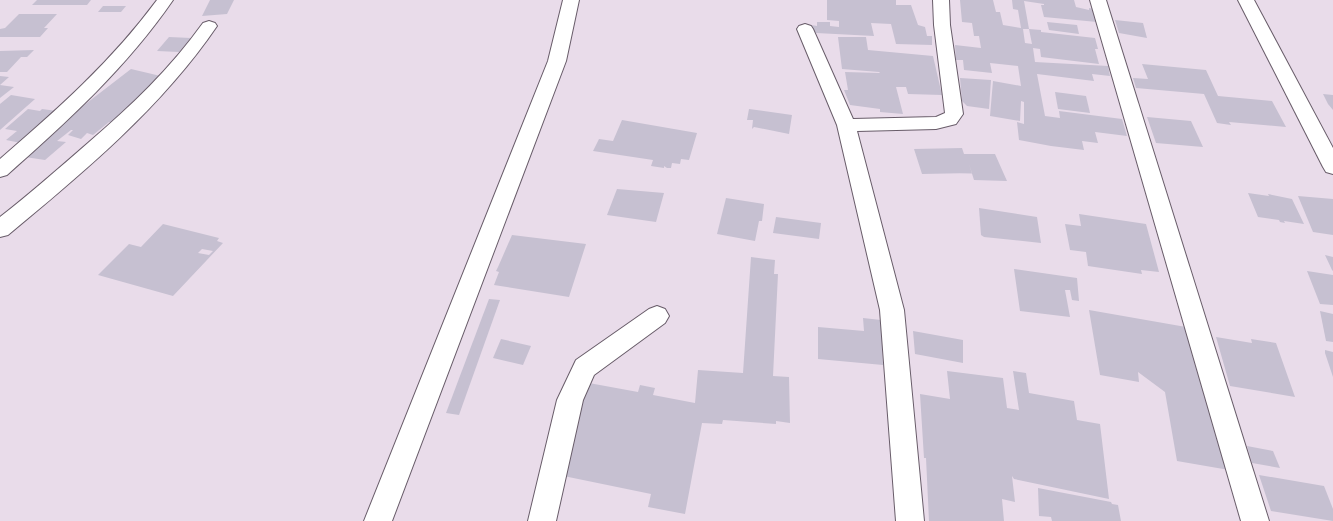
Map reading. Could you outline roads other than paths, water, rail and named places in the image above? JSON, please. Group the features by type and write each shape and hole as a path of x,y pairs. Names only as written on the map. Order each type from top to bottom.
{"street":[{"path":"0,170 99,79 153,18 165,0"},
{"path":"378,521 556,61 571,0"},
{"path":"846,125 936,123 949,120 954,114 942,25 941,0"},
{"path":"1098,0 1255,521"},
{"path":"1246,0 1333,167"},
{"path":"0,229 40,197 149,101 190,56 210,26"},
{"path":"805,29 846,125 892,310 910,521"},
{"path":"542,521 570,400 585,368 657,316"}]}
